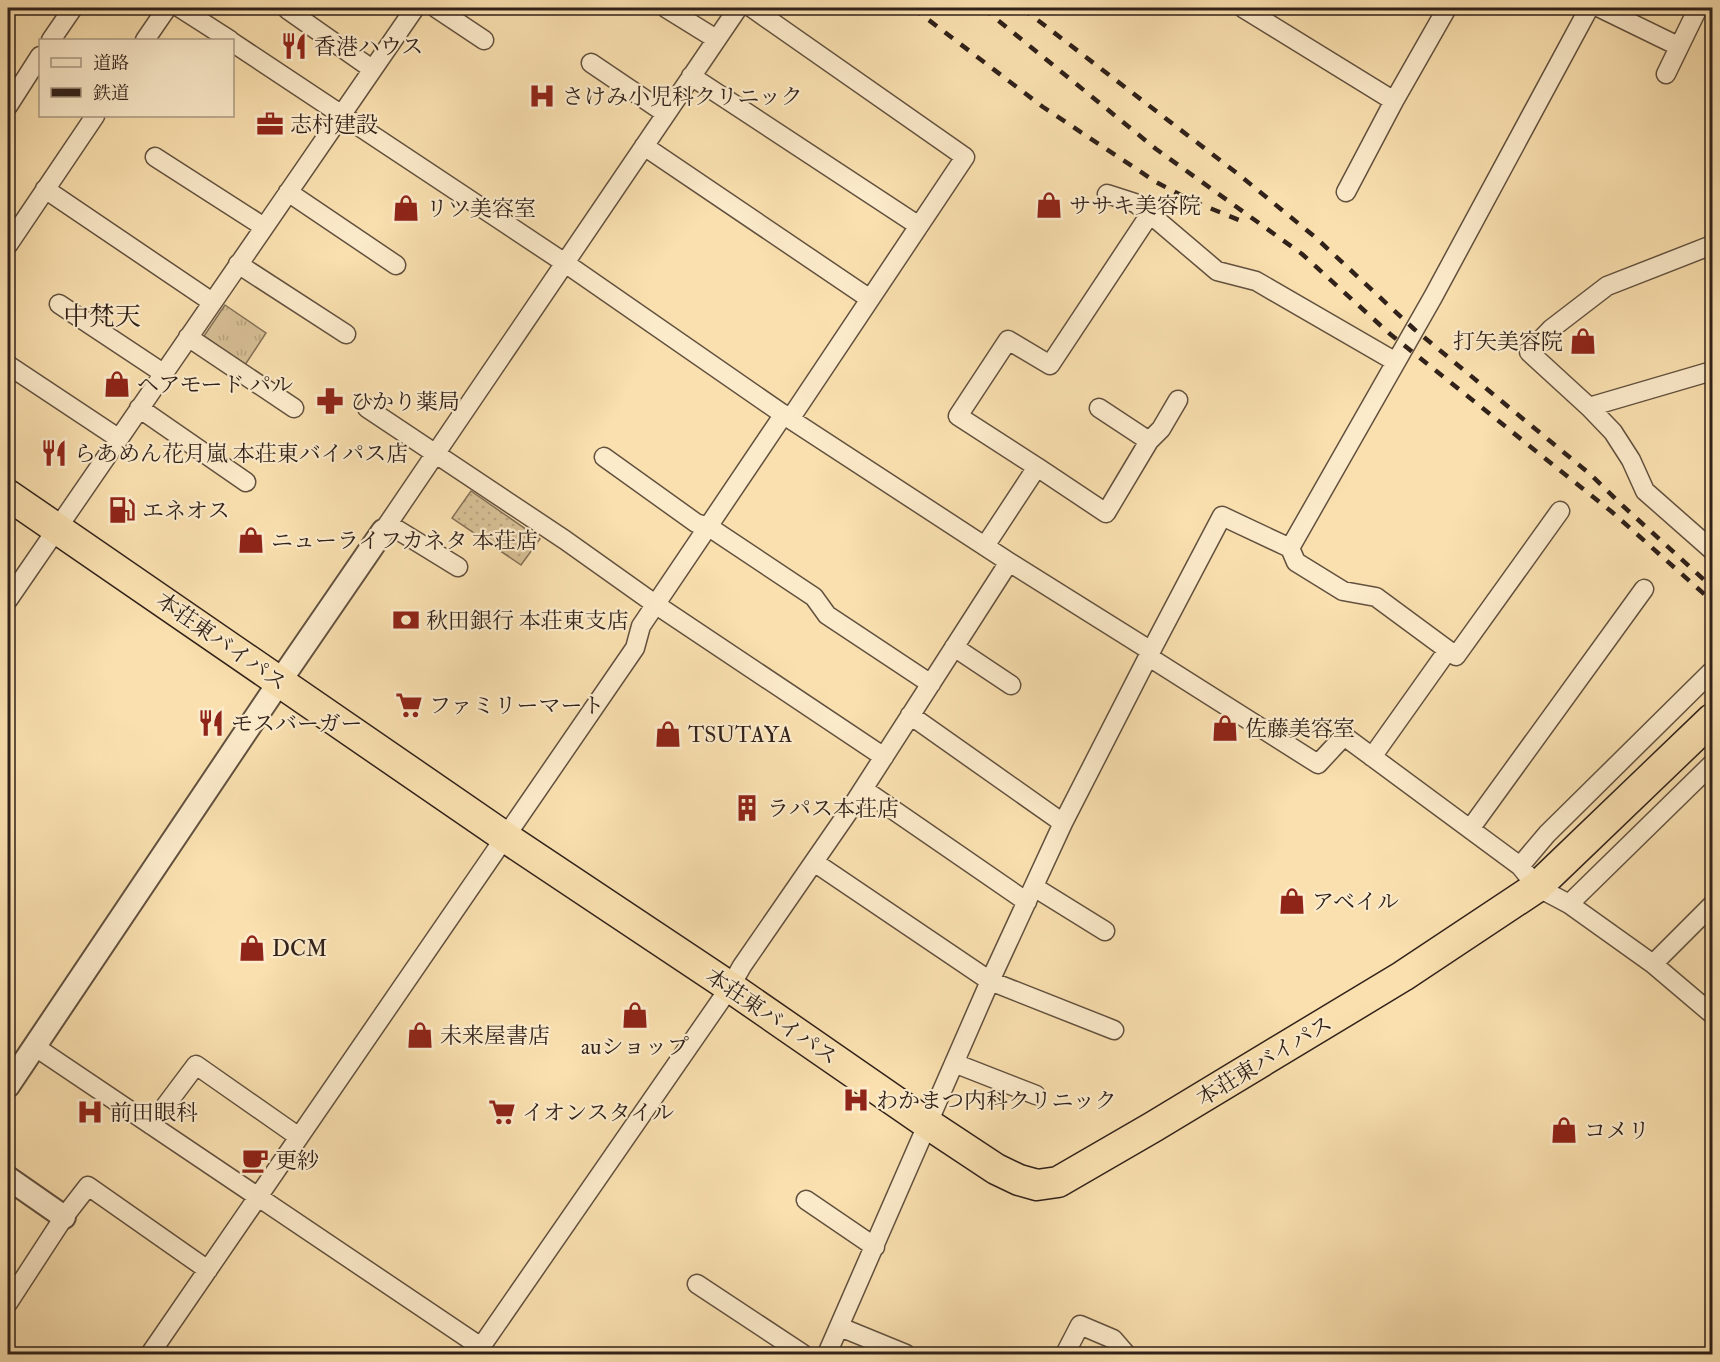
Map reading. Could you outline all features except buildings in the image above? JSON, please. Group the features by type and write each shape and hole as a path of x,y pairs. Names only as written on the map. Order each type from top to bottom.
{"highway":[{"name":"本荘東バイパス","path":"8,495 505,837 730,987 928,1124 996,1168 1019,1180 1037,1185 1058,1182 1403,976 1528,877 1713,719"}],"street":[{"path":"52,39 73,8"},
{"path":"146,39 167,8"},
{"path":"180,8 228,39"},
{"path":"8,599 415,8"},
{"path":"436,8 484,40"},
{"path":"666,8 716,39"},
{"path":"8,1086 280,681 738,8"},
{"path":"150,1354 635,648 641,626 655,604 870,299 965,157 752,8"},
{"path":"1243,8 1394,100"},
{"path":"1346,192 1394,100 1447,8"},
{"path":"1290,548 1433,297 1589,8"},
{"path":"1600,8 1678,46"},
{"path":"1666,74 1698,8"},
{"path":"288,10 372,69"},
{"path":"234,43 565,263 787,416 1318,764 1344,736 1470,829 1528,877 1653,964 1713,1014"},
{"path":"8,106 39,59"},
{"path":"591,63 665,113"},
{"path":"691,76 918,226"},
{"path":"8,245 94,117"},
{"path":"644,146 870,299"},
{"path":"155,156 264,227"},
{"path":"45,189 212,302"},
{"path":"288,192 396,266"},
{"path":"1107,194 1136,203 1217,271 1256,281 1396,362"},
{"path":"1150,214 1050,365 1008,340 958,416 1106,513 1149,441 1161,429 1178,400"},
{"path":"1713,245 1607,286 1551,329 1529,352 1613,432 1631,460 1645,491 1713,550"},
{"path":"238,264 346,334"},
{"path":"59,304 163,373"},
{"path":"188,337 294,408"},
{"path":"8,365 118,438"},
{"path":"1589,407 1713,371"},
{"path":"139,408 246,482"},
{"path":"367,408 884,756"},
{"path":"1099,408 1149,441"},
{"path":"604,457 696,522 709,527 814,597 827,615 931,684"},
{"path":"985,546 1037,467"},
{"path":"827,1354 1030,894 1064,823 1222,516 1290,548 1296,562 1343,591 1376,597 1456,656 1560,511"},
{"path":"386,527 458,567"},
{"path":"34,1046 259,1198 478,1351 730,987 863,789 1009,562"},
{"path":"1470,829 1644,589"},
{"path":"954,647 1011,685"},
{"path":"1372,757 1448,650"},
{"path":"1528,877 1547,834 1713,671"},
{"path":"910,715 1064,823"},
{"path":"1569,904 1713,764"},
{"path":"863,789 1030,894 1105,932"},
{"path":"814,862 990,981 1114,1030"},
{"path":"1653,964 1713,905"},
{"path":"954,1063 1036,1095"},
{"path":"151,1125 196,1065 299,1137"},
{"path":"8,1178 64,1217"},
{"path":"8,1303 64,1217 88,1186 208,1270"},
{"path":"806,1200 875,1247"},
{"path":"698,1284 803,1354"},
{"path":"1065,1354 1080,1325 1113,1339 1126,1354"},
{"path":"840,1327 906,1354"}],"green space":[{"path":"225,305 266,333 245,365 204,336"},
{"path":"471,491 540,539 521,565 452,518"}],"railway":[{"path":"913,8 1043,107 1156,182 1190,200 1239,220"},
{"path":"983,8 1156,149 1302,254 1390,334 1612,512 1712,601"},
{"path":"1022,8 1238,174 1315,237 1414,329 1590,474 1712,587"}],"place":[{"name":"香港ハウス","path":"294,46"},
{"name":"さけみ小児科クリニック","path":"542,96"},
{"name":"志村建設","path":"270,124"},
{"name":"ササキ美容院","path":"1049,205"},
{"name":"リツ美容室","path":"406,208"},
{"name":"打矢美容院","path":"1583,341"},
{"name":"ヘアモード パル","path":"117,384"},
{"name":"ひかり薬局","path":"330,401"},
{"name":"らあめん花月嵐 本荘東バイパス店","path":"54,453"},
{"name":"エネオス","path":"122,510"},
{"name":"ニューライフカネタ 本荘店","path":"251,540"},
{"name":"秋田銀行 本荘東支店","path":"406,620"},
{"name":"ファミリーマート","path":"409,705"},
{"name":"モスバーガー","path":"211,723"},
{"name":"佐藤美容室","path":"1225,728"},
{"name":"TSUTAYA","path":"668,734"},
{"name":"ラパス本荘店","path":"747,808"},
{"name":"アベイル","path":"1292,901"},
{"name":"DCM","path":"252,948"},
{"name":"auショップ","path":"635,1015"},
{"name":"未来屋書店","path":"420,1035"},
{"name":"わかまつ内科クリニック","path":"856,1100"},
{"name":"前田眼科","path":"90,1112"},
{"name":"イオンスタイル","path":"502,1112"},
{"name":"コメリ","path":"1564,1130"},
{"name":"更紗","path":"255,1160"}],"district":[{"name":"中梵天","path":"102,316"}]}
